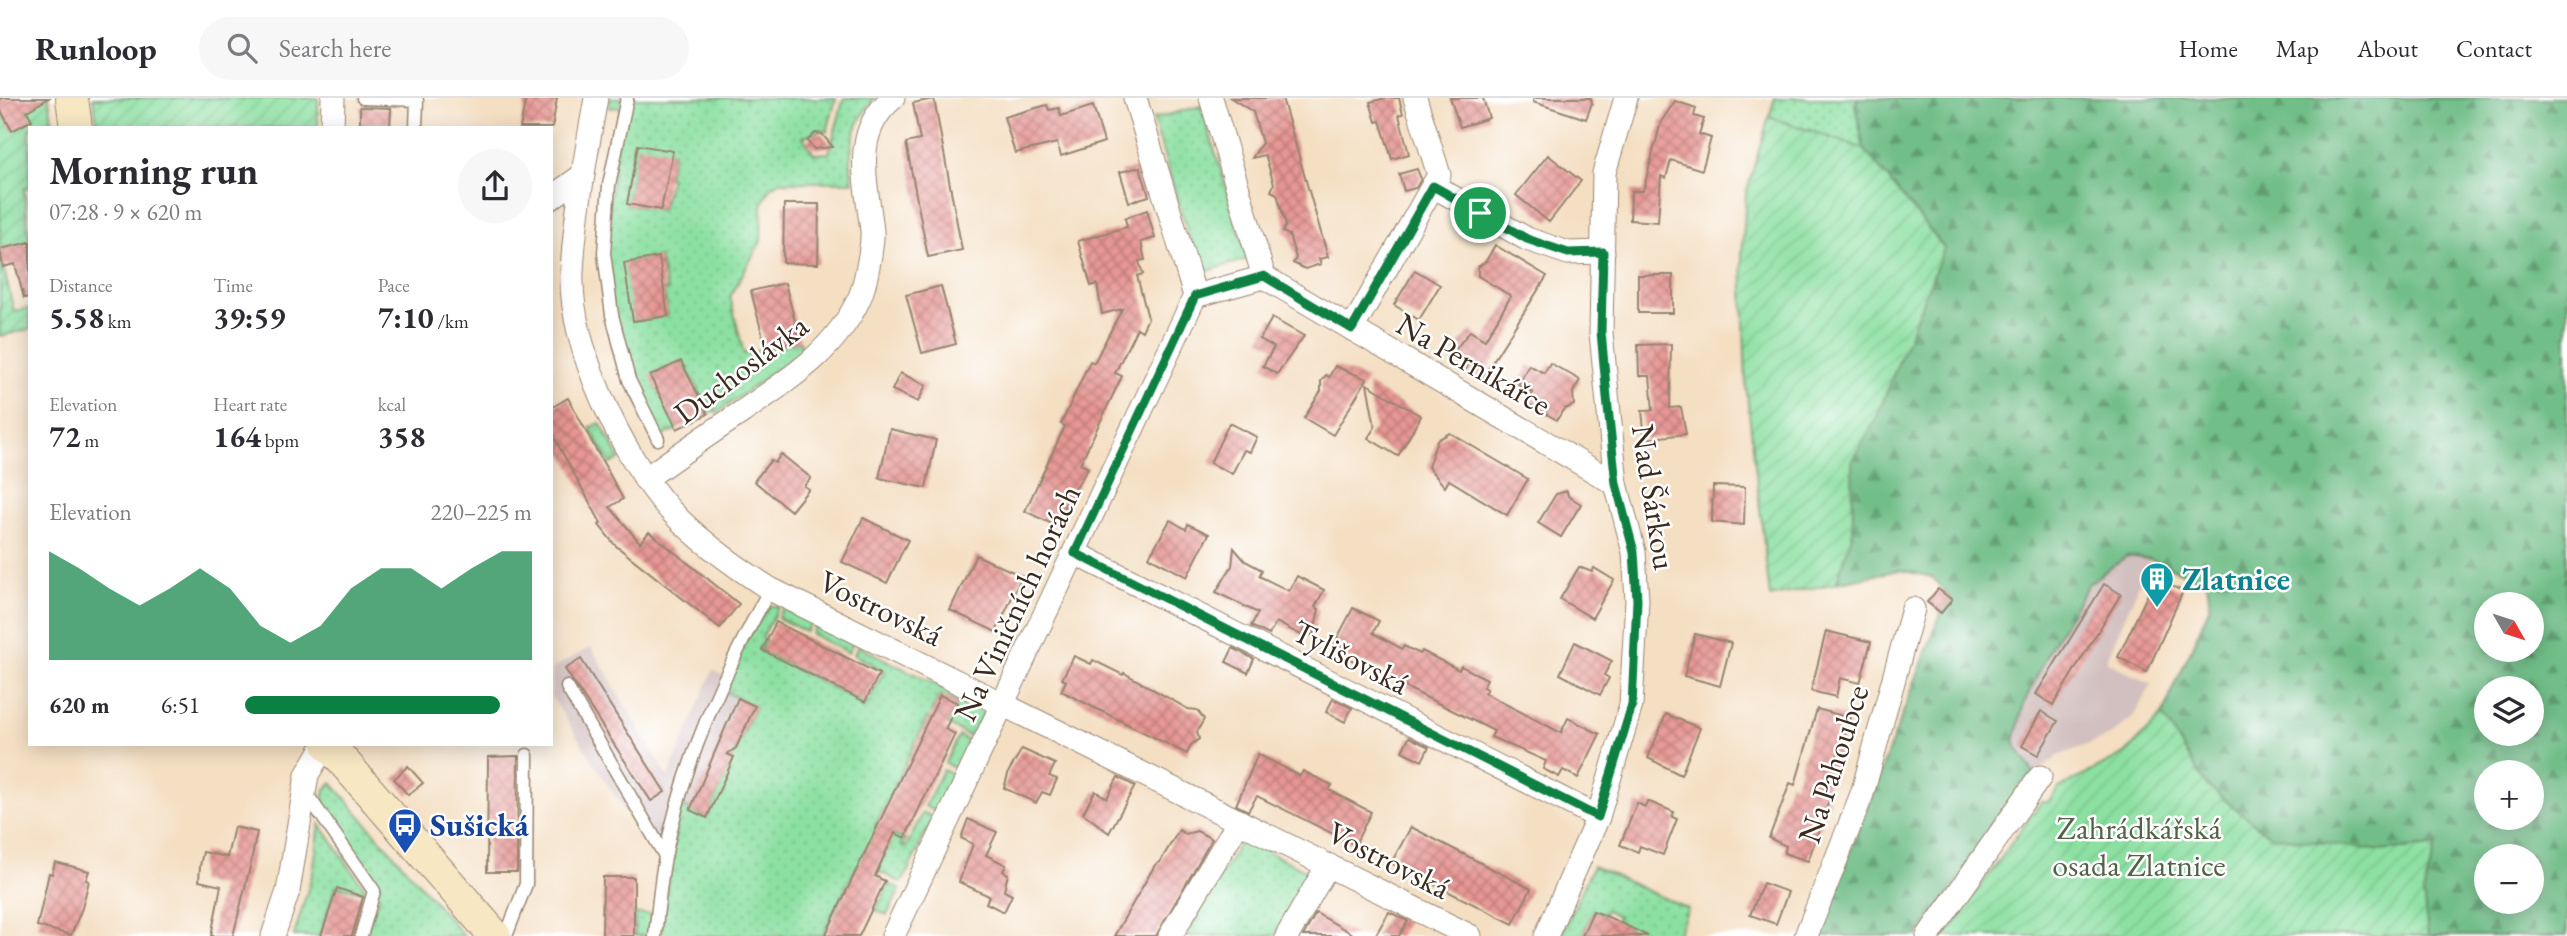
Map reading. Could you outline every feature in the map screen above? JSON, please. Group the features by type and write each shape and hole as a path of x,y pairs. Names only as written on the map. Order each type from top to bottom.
{"street":[{"path":"72,98 76,126"},
{"path":"332,126 333,98"},
{"name":"Vostrovská","path":"596,98 583,175 572,274 576,316 605,403 645,479 703,542 770,589 1470,936"},
{"name":"Duchoslávka","path":"645,479 813,363 840,331 861,297 872,235 864,188 863,143 879,110 893,98"},
{"path":"1142,99 1195,296 1264,276 1211,98"},
{"path":"1352,329 1439,175 1415,98"},
{"name":"Nad Šárkou","path":"1546,936 1598,817 1632,705 1637,600 1634,552 1616,484 1601,332 1604,173 1626,98"},
{"path":"553,197 583,175"},
{"path":"1433,186 1527,239 1568,253 1603,252"},
{"name":"Na Pernikářce","path":"1264,276 1616,484"},
{"name":"Na Viničních horách","path":"893,936 1005,704 1195,296"},
{"name":"Tylišovská","path":"1075,553 1598,817"},
{"name":"Na Pahoubce","path":"1806,936 1862,794 1913,608"},
{"path":"273,936 288,891 303,790 313,761 325,746"},
{"path":"329,746 495,936"},
{"path":"1928,936 2040,777"},
{"path":"1170,936 1239,821"},
{"path":"1287,936 1328,865"}],"lane":[{"path":"363,98 417,100 415,126"},
{"path":"627,98 609,185 604,253 612,315 629,380 658,439"},
{"path":"655,936 665,856 691,759 732,659 770,589"},
{"path":"567,687 665,856"},
{"path":"506,936 526,884 527,755"},
{"path":"303,790 374,891 361,936"}],"shaded area":[{"path":"2126,556 2150,559 2106,661 2152,685 2132,718 2110,736 2060,755 2034,774 2014,742 2024,703 2053,643 2089,583"},
{"path":"591,647 668,777 713,670 771,701 711,834 678,852 654,856 553,699 553,668"}],"green space":[{"path":"33,98 49,98 53,126 28,126 28,188 24,189 28,242 0,249 0,109 12,130 32,120 27,111"},
{"path":"93,98 318,98 318,126 98,126"},
{"path":"610,98 836,98 827,132 822,129 803,137 814,154 829,153 844,98 875,98 861,117 854,137 851,159 853,182 780,182 770,187 762,205 761,241 730,297 744,354 800,341 802,351 717,413 709,398 714,411 708,414 697,391 699,389 681,361 651,376 677,429 657,439 633,392 602,267 621,107 610,108","holes":["638,146 673,152 668,177 671,178 661,210 627,204","659,257 667,290 664,291 668,316 634,321 625,263"]},
{"path":"1775,98 1858,98 1855,104 1864,149 1769,117"},
{"path":"1858,98 2567,98 2567,936 2428,936 2423,893 2436,846 2381,851 2270,836 2207,786 2162,715 2210,606 2207,583 2150,559 2127,556 2089,583 2053,643 2024,703 2014,742 2034,774 1918,936 1818,936 1941,613 1952,600 1932,577 1900,570 1836,583 1853,532 1852,460 1875,421 1944,248 1864,149 1855,104"},
{"path":"1201,106 1248,259 1200,273 1153,119"},
{"path":"1769,117 1864,149 1944,248 1875,421 1852,460 1853,532 1836,583 1770,597 1746,386 1742,257 1746,193"},
{"path":"0,254 14,311 28,308 28,329 0,336"},
{"path":"600,423 620,459 610,464 590,428"},
{"path":"770,606 779,606 762,638 765,640 760,651 867,705 884,671 854,655 858,646 985,709 971,737 939,720 938,723 927,718 875,826 905,840 902,846 906,847 923,812 933,818 902,883 870,867 868,870 857,865 822,936 661,936 669,868 681,806 707,818 755,706 722,690 743,643","holes":["940,695 958,703 949,721 931,712","873,836 890,844 880,864 863,856"]},
{"path":"783,608 811,622 806,632 778,618"},
{"path":"816,625 853,643 848,653 811,634"},
{"name":"Zahrádkářská osada Zlatnice","path":"2162,715 2207,786 2270,836 2381,851 2436,846 2423,893 2428,936 1945,936 2041,802 2048,802 2059,788 2125,754"},
{"path":"959,736 969,741 956,769 945,763"},
{"path":"943,770 953,775 936,812 925,806"},
{"path":"332,783 464,936 365,936 379,896 322,810 325,789"},
{"path":"320,824 368,893 336,886 319,936 294,936 313,872"},
{"path":"1242,839 1311,873 1274,936 1186,936"},
{"path":"1593,866 1688,909 1677,936 1622,936 1616,921 1618,916 1606,910 1603,915 1593,911 1582,936 1561,936"},
{"path":"889,884 900,889 887,915 876,910"},
{"path":"635,914 651,914 649,936 635,936"}],"building":[{"path":"0,98 49,98 27,111 32,120 12,131 0,109"},
{"path":"526,98 557,98 552,126 520,126"},
{"path":"1231,98 1282,98 1328,257 1319,259 1321,264 1305,269 1293,263 1296,258 1289,235 1283,232 1286,225 1277,194 1271,191 1274,184 1265,155 1252,158 1262,143 1253,112"},
{"path":"1399,98 1403,114 1399,115 1409,154 1392,159 1380,121 1376,122 1370,102"},
{"path":"1450,98 1483,98 1489,118 1460,127"},
{"path":"1533,98 1591,98 1592,103 1586,119 1533,102"},
{"path":"934,99 962,250 928,257 906,143 920,140 913,103"},
{"path":"1675,101 1696,108 1694,116 1704,119 1699,134 1711,138 1702,170 1671,160 1666,178 1661,176 1658,222 1630,220 1631,191 1643,191 1661,122"},
{"path":"1047,105 1049,110 1059,108 1061,116 1093,106 1104,142 1061,156 1057,143 1015,153 1004,117"},
{"path":"360,107 391,108 390,126 360,126"},
{"path":"815,133 822,134 833,147 814,149 807,141"},
{"path":"638,145 673,151 661,210 627,204"},
{"path":"1548,155 1581,181 1549,222 1516,195"},
{"path":"1140,167 1149,196 1129,202 1120,172"},
{"path":"1417,169 1421,179 1416,188 1404,191 1399,174"},
{"path":"784,204 819,204 818,264 783,263"},
{"path":"1147,210 1155,238 1141,242 1145,260 1139,261 1143,274 1137,276 1148,318 1142,331 1137,328 1115,373 1122,376 1080,464 1088,468 1054,525 1025,511 1065,426 1061,424 1090,361 1094,363 1122,309 1102,314 1097,284 1091,286 1078,241 1127,227 1125,218"},
{"path":"28,242 28,297 24,298 15,264 3,267 0,249"},
{"path":"1495,245 1547,276 1481,380 1465,371 1468,365 1454,358 1458,352 1455,350 1470,331 1485,340 1511,296 1478,276 1478,267 1486,261"},
{"path":"659,257 668,316 633,321 624,263"},
{"path":"1415,270 1440,285 1419,320 1394,305"},
{"path":"1638,275 1673,275 1673,313 1638,313"},
{"path":"785,283 800,341 766,349 751,291"},
{"path":"941,286 956,344 922,353 906,295"},
{"path":"1272,318 1304,336 1277,374 1263,366 1274,347 1260,339"},
{"path":"1671,344 1670,408 1681,407 1686,434 1645,439 1642,411 1653,410 1650,376 1639,376 1638,345"},
{"path":"681,361 708,414 677,429 650,376"},
{"path":"1550,363 1580,380 1573,392 1574,405 1563,410 1557,420 1527,403 1533,393 1518,385 1529,365 1544,373"},
{"path":"1335,366 1367,379 1333,435 1304,418 1321,391 1321,381 1326,375 1329,377"},
{"path":"900,373 926,385 918,402 892,390"},
{"path":"1367,384 1421,416 1398,456 1368,438 1375,427"},
{"path":"568,398 623,499 610,507 640,543 649,532 739,604 720,628 615,545 599,525 601,523 553,436 553,407"},
{"path":"1229,423 1257,437 1250,452 1244,450 1232,474 1210,463"},
{"path":"890,429 936,440 926,488 879,478"},
{"path":"1450,433 1528,479 1507,515 1449,480 1445,487 1428,467 1437,440"},
{"path":"781,454 811,478 804,486 809,489 791,511 754,481 771,460 775,463"},
{"path":"1713,486 1745,487 1744,525 1712,522"},
{"path":"1567,491 1568,496 1581,504 1561,537 1538,523 1556,494"},
{"path":"863,518 908,540 887,583 842,562"},
{"path":"1170,520 1186,529 1188,524 1209,534 1187,577 1149,557"},
{"path":"1234,548 1245,561 1262,570 1259,576 1289,591 1297,576 1324,590 1315,607 1319,609 1313,636 1304,630 1301,635 1276,622 1269,635 1251,626 1258,613 1216,592 1232,566"},
{"path":"976,555 1022,576 996,632 950,610"},
{"path":"1579,567 1592,572 1594,568 1614,580 1592,618 1560,599"},
{"name":"Zlatnice","path":"2155,579 2183,591 2147,672 2118,657"},
{"path":"2104,584 2121,594 2053,705 2036,694"},
{"path":"1938,589 1952,600 1941,613 1927,602"},
{"path":"1353,608 1379,621 1373,633 1402,649 1404,646 1420,654 1422,651 1459,670 1461,666 1487,679 1483,687 1487,689 1484,693 1561,733 1568,718 1600,734 1578,778 1563,770 1559,777 1543,769 1546,761 1491,737 1494,731 1387,678 1390,672 1359,661 1358,663 1331,650"},
{"path":"776,622 879,674 865,702 762,650"},
{"path":"1826,631 1871,642 1860,683 1840,678 1836,697 1811,691"},
{"path":"1695,634 1731,643 1720,686 1684,676"},
{"path":"1575,642 1612,661 1604,675 1609,678 1600,695 1560,674"},
{"path":"1233,648 1254,659 1248,673 1226,662"},
{"path":"1074,656 1091,664 1093,660 1123,675 1124,673 1188,709 1197,710 1204,719 1197,732 1199,739 1191,745 1187,754 1061,691 1066,681 1062,679"},
{"path":"581,659 665,792 651,801 565,669"},
{"path":"940,695 958,703 945,729 955,734 905,838 895,833 885,854 875,876 885,881 859,936 825,936"},
{"path":"738,698 755,706 736,748 727,754 734,757 707,818 690,810"},
{"path":"1333,699 1352,708 1345,722 1326,712"},
{"path":"1817,709 1850,718 1824,796 1830,798 1808,861 1784,853 1786,846 1769,838 1790,783 1795,785"},
{"path":"2041,711 2058,721 2038,755 2022,746"},
{"path":"1666,714 1700,728 1681,775 1648,758"},
{"path":"1409,737 1429,747 1422,761 1402,751"},
{"path":"1022,749 1055,764 1049,776 1057,779 1050,795 1042,792 1036,803 1004,788 1009,771"},
{"path":"1258,754 1300,776 1303,771 1332,785 1329,790 1371,812 1355,845 1257,796 1248,811 1236,805"},
{"path":"518,756 517,872 487,872 488,757"},
{"path":"408,766 423,783 408,795 394,779"},
{"path":"1118,777 1135,786 1109,833 1083,813 1095,791 1107,798"},
{"path":"1647,801 1674,812 1672,817 1677,819 1663,855 1640,846 1638,852 1620,845 1637,803 1645,807"},
{"path":"968,819 997,832 986,855 1006,865 1003,871 1008,874 1004,891 1012,895 1004,912 986,903 989,896 959,882 973,844 961,838"},
{"path":"234,827 257,832 250,867 233,936 211,936 221,886 199,881 200,866 203,852 227,857"},
{"path":"1411,827 1531,889 1513,924 1391,863"},
{"path":"1179,830 1185,834 1197,831 1212,839 1156,936 1114,936 1155,865 1160,862"},
{"path":"55,862 89,871 82,908 71,935 37,926 49,873 52,874"},
{"path":"603,877 634,877 634,936 602,936"},
{"path":"1763,883 1788,892 1776,924 1750,915"},
{"path":"337,888 363,897 352,936 321,936"},
{"path":"1593,911 1604,915 1648,936 1582,936"},
{"path":"1389,912 1408,921 1399,936 1375,936"},
{"path":"1316,913 1356,936 1303,936"}],"place":[{"name":"Zlatnice","path":"2157,609"},
{"name":"Sušická","path":"405,855"}],"route":[{"path":"1433,186 1480,213 1527,239 1568,253 1603,252 1601,332 1608,408 1616,484 1634,552 1637,600 1632,705 1598,817 1075,553 1195,296 1264,276 1352,329 1433,186"}]}
